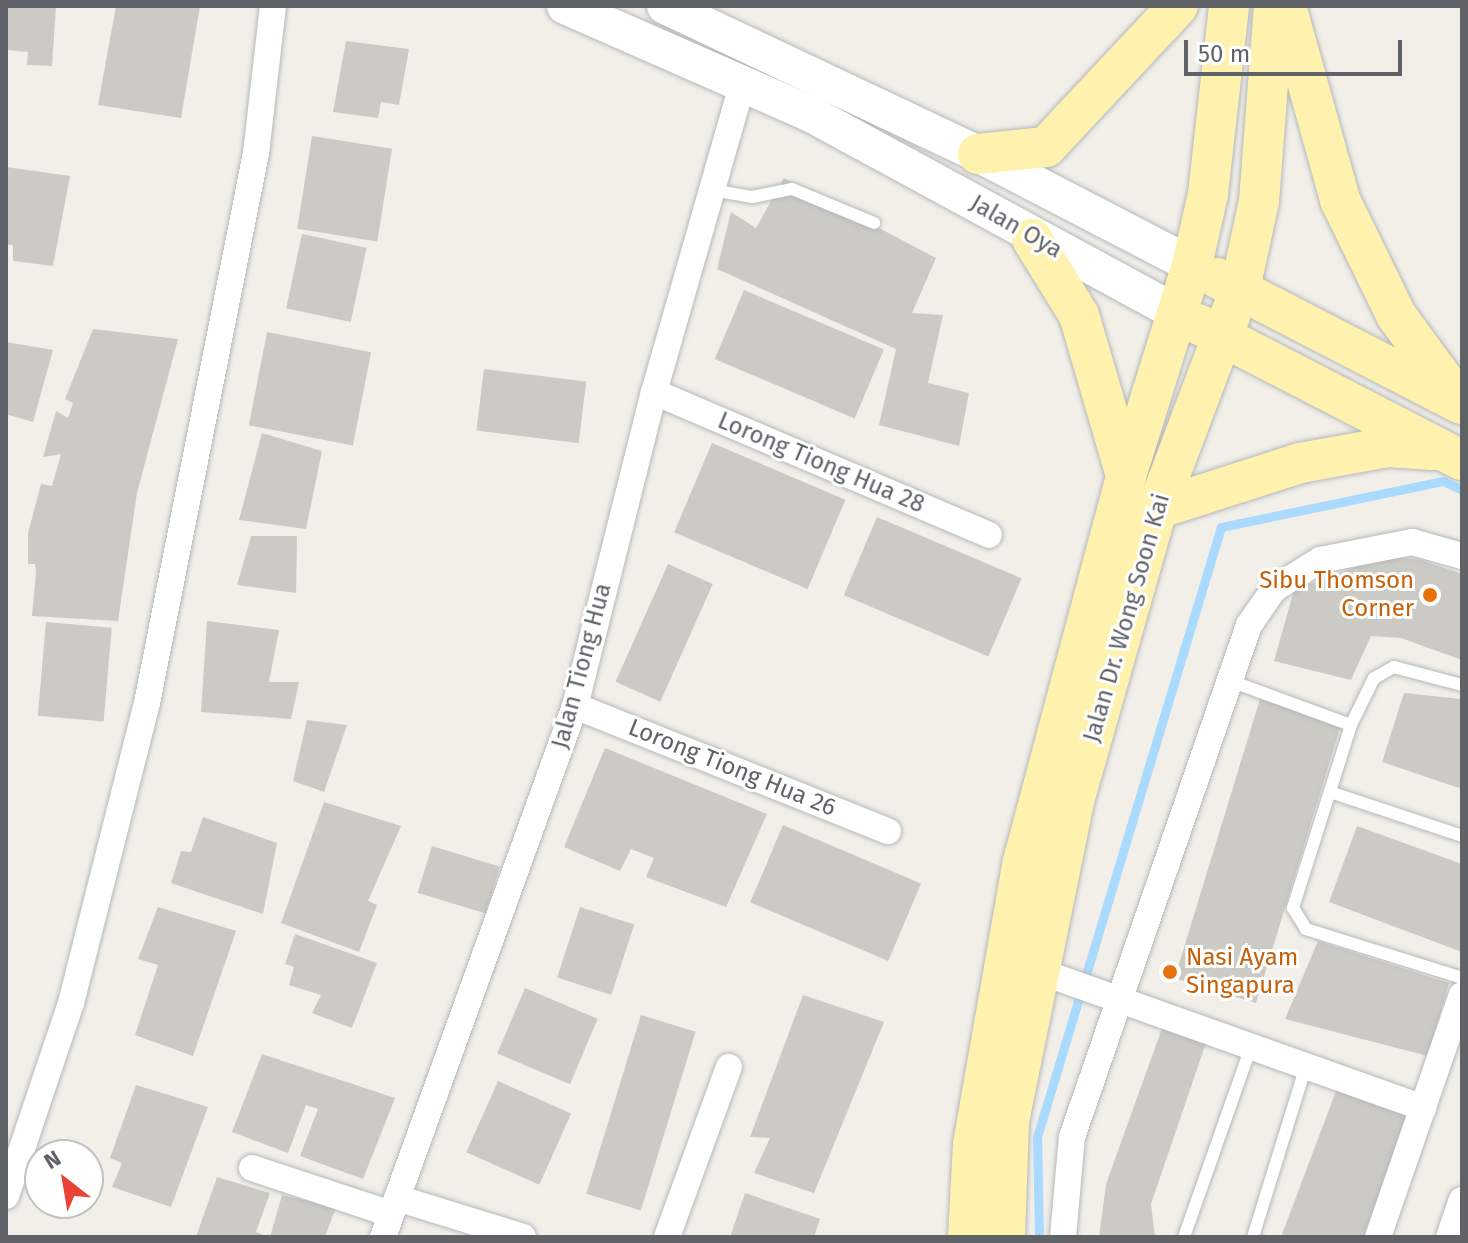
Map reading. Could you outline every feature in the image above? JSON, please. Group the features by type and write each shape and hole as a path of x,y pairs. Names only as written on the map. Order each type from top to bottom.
{"main road":[{"name":"Jalan Oya","path":"565,6 743,82 934,179 1032,239 1452,455"},
{"name":"Jalan Oya","path":"665,6 978,154 1462,404"},
{"path":"978,154 1046,147 1178,6"},
{"name":"Jalan Dr. Wong Soon Kai","path":"968,1237 975,1130 1022,865 1126,476 1192,265 1208,194 1229,6"},
{"name":"Jalan Dr. Wong Soon Kai","path":"1005,1237 1009,1121 1056,976 1074,801 1157,509 1240,289 1259,201 1274,6"},
{"path":"1286,6 1340,200 1396,315 1462,404"},
{"path":"1032,239 1079,315 1126,476"},
{"path":"1157,509 1300,463 1388,447 1452,455"}],"street":[{"path":"6,1196 71,1003 147,703 256,153 273,6"},
{"name":"Jalan Tiong Hua","path":"391,1216 575,706 654,392 709,189 743,82"},
{"name":"Lorong Tiong Hua 28","path":"654,392 989,535"},
{"path":"1063,1237 1072,1137 1114,997 1249,625 1274,589 1320,560 1412,542 1462,556"},
{"name":"Lorong Tiong Hua 26","path":"575,706 888,831"},
{"path":"1056,976 1423,1108"},
{"path":"1378,1237 1462,995"},
{"path":"667,1237 729,1067"},
{"path":"252,1168 391,1216 523,1237"},
{"path":"1449,1237 1462,1200"}],"lane":[{"path":"709,189 752,197 792,189 874,223"},
{"path":"1462,685 1394,667 1374,678 1351,725 1298,883 1296,917 1306,929 1462,978"},
{"path":"1228,680 1351,725"},
{"path":"1330,792 1462,836"},
{"path":"1184,1237 1251,1047"},
{"path":"1253,1237 1306,1066"}],"building":[{"path":"6,6 56,6 52,66 27,65 28,52 6,50"},
{"path":"116,6 200,6 181,118 98,105"},
{"path":"346,41 409,49 399,105 381,102 378,118 333,112"},
{"path":"312,136 392,149 377,242 297,229"},
{"path":"6,167 70,176 53,266 13,261 13,245 6,245"},
{"path":"784,178 936,258 912,313 943,315 928,383 969,393 959,446 879,425 896,349 717,269 731,212 756,228"},
{"path":"302,234 367,248 351,322 286,308"},
{"path":"744,290 884,349 855,418 715,359"},
{"path":"93,329 178,339 137,493 118,621 32,616 36,572 35,564 28,564 28,533 41,484 52,486 61,454 43,457 56,411 68,418 73,403 65,399"},
{"path":"267,332 371,352 353,445 249,425"},
{"path":"6,342 53,350 33,422 6,414"},
{"path":"484,369 586,382 579,443 476,431"},
{"path":"262,433 322,451 306,529 239,520"},
{"path":"712,443 845,500 808,589 674,532"},
{"path":"877,517 1022,578 988,657 844,595"},
{"path":"251,536 297,536 296,593 237,585"},
{"path":"1382,557 1418,559 1462,574 1462,660 1401,638 1371,636 1351,680 1274,661 1294,590"},
{"path":"668,564 713,584 660,702 616,682"},
{"path":"207,621 279,630 269,682 299,682 291,719 201,712"},
{"path":"46,622 112,628 104,721 38,716"},
{"path":"1404,693 1462,699 1462,789 1382,762"},
{"path":"1260,699 1341,724 1256,1003 1175,978"},
{"path":"307,720 347,725 324,792 293,781"},
{"path":"605,748 767,814 726,907 646,877 654,858 631,849 620,871 564,847"},
{"path":"324,802 401,826 368,901 377,905 359,952 281,923"},
{"path":"203,817 277,843 263,914 171,883 181,851 191,852"},
{"path":"783,825 921,884 888,961 750,902"},
{"path":"1357,826 1462,864 1462,952 1329,902"},
{"path":"432,846 500,867 486,914 418,893"},
{"path":"158,907 236,931 193,1056 135,1035 158,965 138,959"},
{"path":"580,907 634,925 611,995 557,977"},
{"path":"295,934 377,963 352,1028 312,1013 321,995 289,985 294,967 285,964"},
{"path":"1318,941 1449,983 1428,1056 1285,1019"},
{"path":"525,988 598,1019 570,1084 497,1053"},
{"path":"803,995 884,1022 814,1193 754,1173 770,1138 750,1137"},
{"path":"641,1015 696,1032 641,1210 586,1194"},
{"path":"1165,1020 1208,1037 1151,1204 1155,1237 1099,1237 1106,1184"},
{"path":"262,1054 395,1098 363,1179 300,1156 318,1109 306,1105 288,1153 232,1132"},
{"path":"498,1081 571,1114 539,1185 466,1152"},
{"path":"1339,1083 1415,1111 1367,1237 1281,1237"},
{"path":"136,1085 208,1107 171,1207 112,1187 122,1163 110,1158"},
{"path":"217,1177 270,1193 256,1232 269,1237 196,1237"},
{"path":"745,1193 820,1219 814,1237 730,1237"},
{"path":"282,1195 336,1207 325,1237 270,1237"}],"waterway":[{"path":"1039,1237 1037,1137 1221,527 1443,481 1462,490"}],"place":[{"name":"Sibu Thomson Corner","path":"1430,595"},
{"name":"Nasi Ayam Singapura","path":"1170,972"}]}
